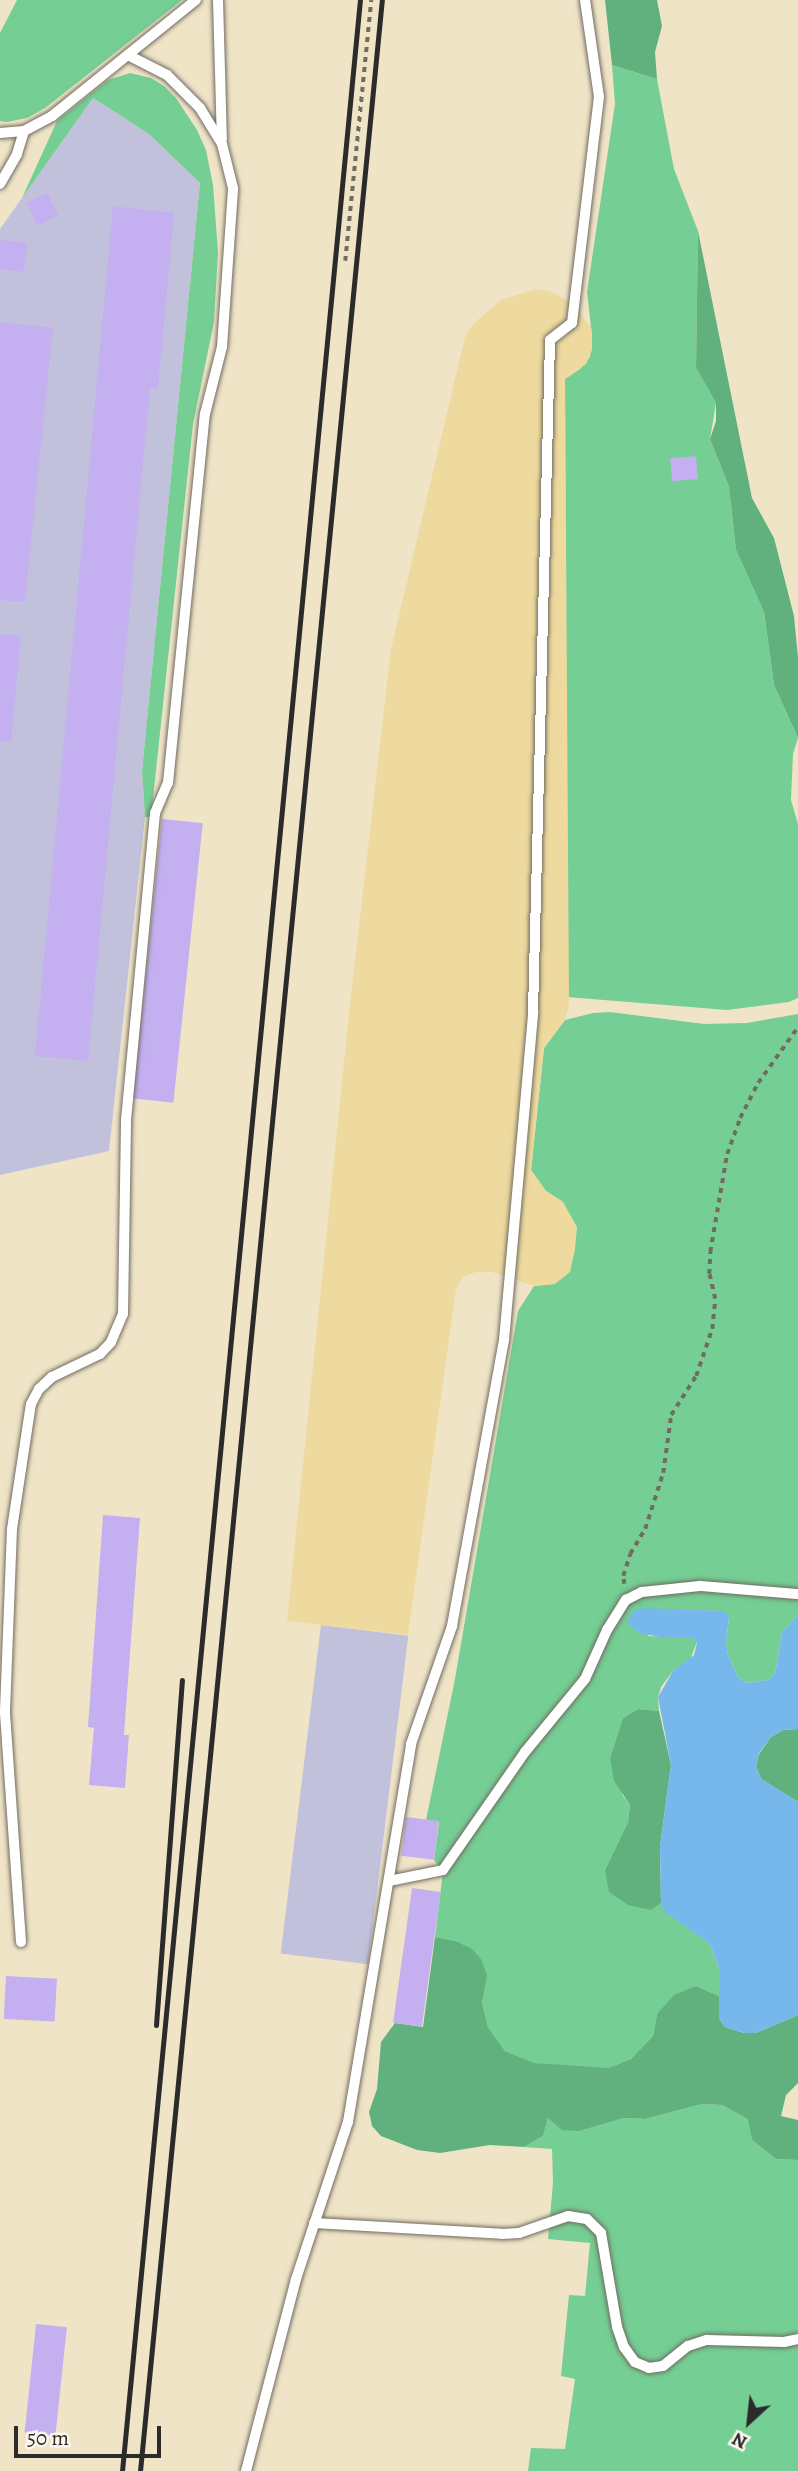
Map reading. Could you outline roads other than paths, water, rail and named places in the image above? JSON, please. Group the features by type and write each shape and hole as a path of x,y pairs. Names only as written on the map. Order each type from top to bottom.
{"lane":[{"path":"0,133 24,131 52,116 196,0"},
{"path":"21,1942 5,1711 12,1529 32,1404 40,1389 52,1377 100,1354 111,1342 123,1314 126,1120 155,813 168,783 205,414 222,347 233,188 222,144 218,0"},
{"path":"246,2471 296,2279 348,2122 411,1744 452,1626 504,1340 533,1012 550,340 572,323 599,97 585,0"},
{"path":"128,55 148,63 185,90 212,125 222,144"},
{"path":"0,184 12,164 24,131"},
{"path":"389,1881 443,1870 525,1752 585,1679 607,1630 626,1600 642,1592 700,1586 798,1594"},
{"path":"314,2223 502,2234 519,2233 568,2216 587,2219 601,2233 617,2327 624,2347 635,2362 649,2368 663,2366 688,2346 707,2340 783,2342 798,2339"}],"water":[{"path":"644,1608 724,1611 729,1617 726,1642 728,1655 738,1677 748,1683 768,1680 775,1674 782,1632 798,1615 798,1729 783,1730 771,1737 759,1753 756,1766 761,1779 798,1802 798,2015 756,2033 744,2033 725,2027 719,2018 719,1968 710,1944 665,1912 661,1903 660,1847 671,1765 658,1697 673,1671 694,1655 697,1643 692,1638 664,1638 640,1633 629,1625 628,1620 633,1611"}],"railway":[{"path":"122,2471 360,0"},
{"path":"140,2471 382,0"},
{"path":"156,2025 182,1680"}]}
